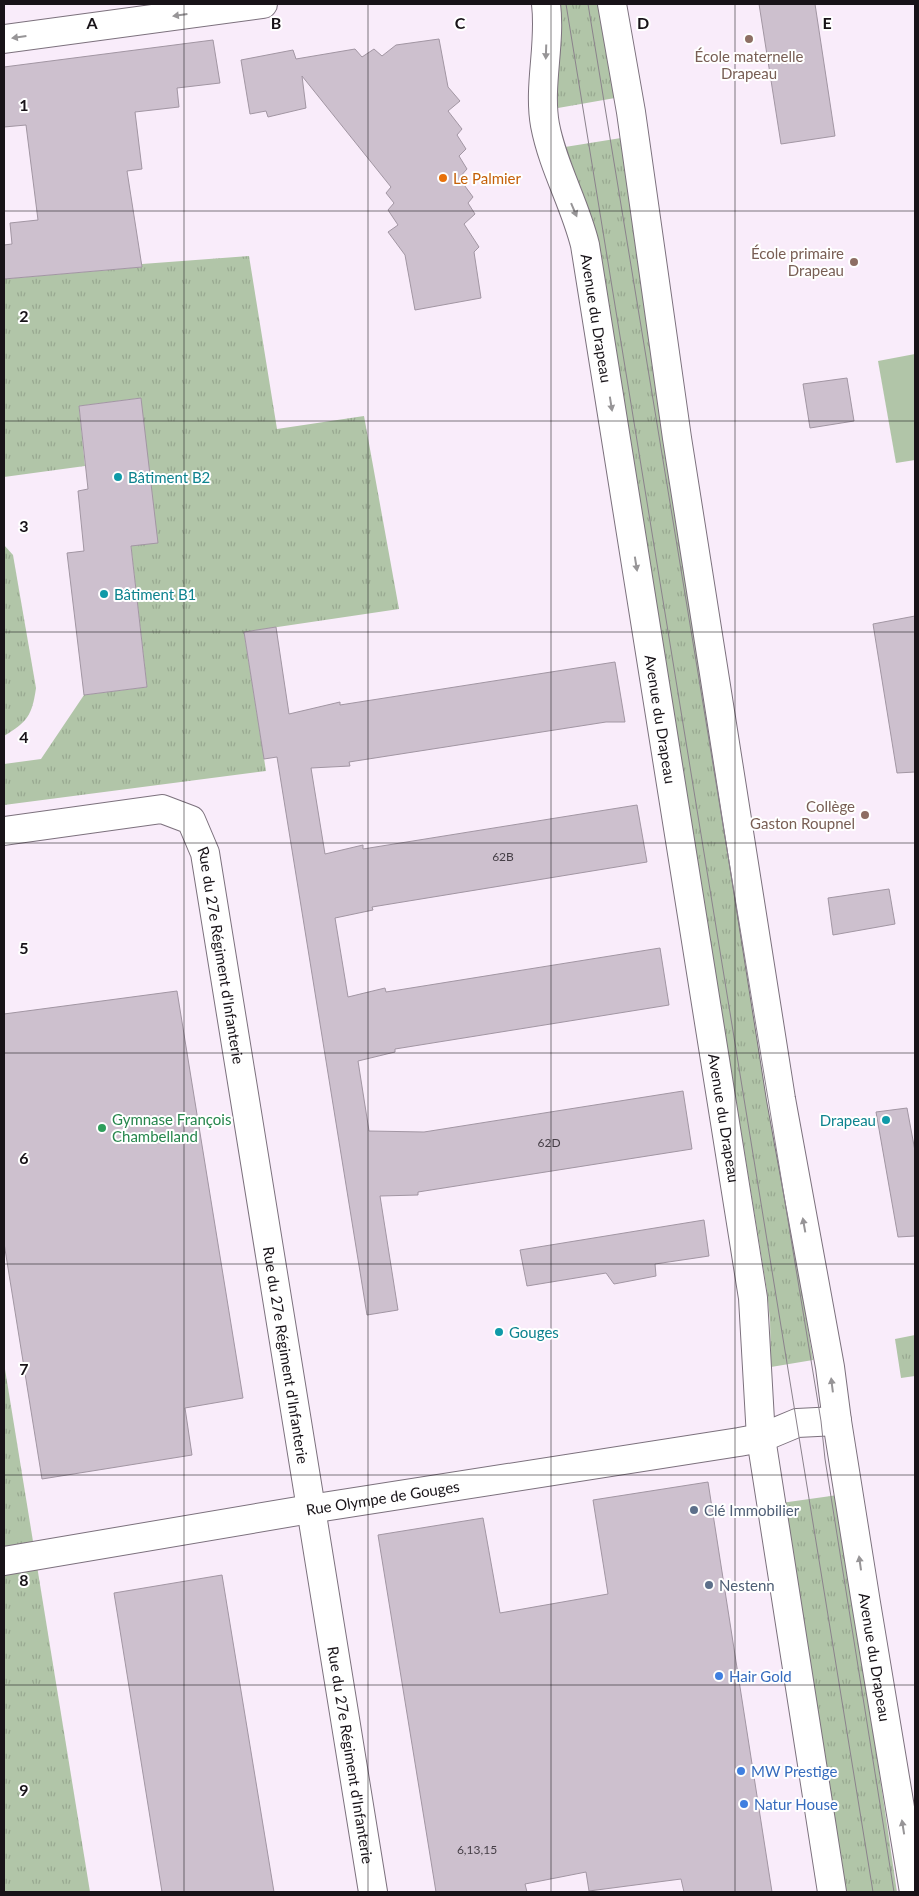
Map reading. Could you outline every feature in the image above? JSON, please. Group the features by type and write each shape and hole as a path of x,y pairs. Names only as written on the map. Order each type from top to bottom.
{"main road":[{"path":"4,39 263,4"},
{"name":"Avenue du Drapeau","path":"546,4 544,99 546,127 561,177 579,222 585,244 753,1298 761,1438 832,1892"},
{"name":"Avenue du Drapeau","path":"612,4 631,112 677,438 780,1099 830,1367 837,1421 914,1892"},
{"name":"Rue du 27e Régiment d'Infanterie","path":"4,831 162,809 191,820 205,853 373,1892"},
{"path":"761,1438 797,1423 837,1421"},
{"name":"Rue Olympe de Gouges","path":"4,1561 310,1509 761,1438"}],"green space":[{"path":"559,4 602,4 615,98 558,108"},
{"path":"621,138 813,1360 771,1367 767,1291 595,232 565,147"},
{"path":"249,256 277,429 364,416 399,609 244,632 266,771 4,805 4,764 41,759 84,695 147,687 131,546 141,398 79,406 85,466 4,477 4,279 142,267 142,264"},
{"path":"915,354 915,460 896,463 878,361"},
{"path":"4,545 13,555 36,688 33,705 27,717 18,727 4,736"},
{"path":"915,1335 915,1376 901,1378 895,1339"},
{"path":"4,1363 90,1892 4,1892"},
{"path":"838,1495 897,1892 844,1892 781,1503"}],"building":[{"path":"759,4 815,4 835,136 781,144"},
{"path":"439,39 448,87 460,101 448,111 462,129 457,135 466,149 459,156 467,169 459,178 473,197 468,203 475,214 464,224 479,247 474,252 481,298 415,310 405,255 388,232 398,225 388,210 394,203 386,193 391,187 302,76 306,108 268,117 266,111 250,114 241,60 293,50 296,59 355,49 362,57 374,49 382,56 396,45"},
{"path":"213,40 220,83 177,88 179,107 135,112 142,169 127,171 142,267 4,279 4,245 12,244 10,223 38,220 26,125 4,127 4,67"},
{"path":"847,378 854,421 810,428 803,384"},
{"path":"141,398 158,543 131,546 147,687 84,695 67,553 84,551 78,491 88,489 79,406"},
{"path":"915,616 915,772 897,773 873,624"},
{"path":"276,627 289,714 340,702 340,705 615,662 625,722 606,722 349,762 350,766 311,768 325,854 363,845 363,849 637,805 647,862 372,907 373,910 335,918 348,997 385,988 386,992 660,948 669,1005 395,1049 395,1052 358,1061 369,1131 424,1132 683,1091 692,1149 418,1192 418,1195 380,1196 398,1310 367,1315 277,757 264,759 244,632"},
{"path":"889,889 895,924 833,935 828,898"},
{"name":"Gymnase François Chambelland","path":"177,991 243,1398 185,1408 192,1455 42,1479 4,1243 4,1014"},
{"path":"907,1108 915,1151 915,1236 898,1237 876,1112"},
{"path":"704,1220 709,1256 655,1264 656,1276 614,1284 606,1273 527,1286 520,1250"},
{"path":"708,1482 772,1892 684,1892 681,1879 589,1891 586,1872 525,1884 527,1892 436,1892 378,1535 483,1518 500,1613 608,1594 593,1500"},
{"path":"222,1575 274,1892 162,1892 114,1593"}],"tram line":[{"path":"566,4 873,1892"},
{"path":"588,4 821,1421 825,1459 894,1892"}],"place":[{"name":"École maternelle Drapeau","path":"749,39"},
{"name":"Le Palmier","path":"443,178"},
{"name":"École primaire Drapeau","path":"854,262"},
{"name":"Bâtiment B2","path":"118,477"},
{"name":"Bâtiment B1","path":"104,594"},
{"name":"Collège Gaston Roupnel","path":"865,815"},
{"name":"Drapeau","path":"886,1120"},
{"name":"Gymnase François Chambelland","path":"102,1128"},
{"name":"Gouges","path":"499,1332"},
{"name":"Clé Immobilier","path":"694,1510"},
{"name":"Nestenn","path":"709,1585"},
{"name":"Hair Gold","path":"719,1676"},
{"name":"MW Prestige","path":"741,1771"},
{"name":"Natur House","path":"744,1804"}]}
